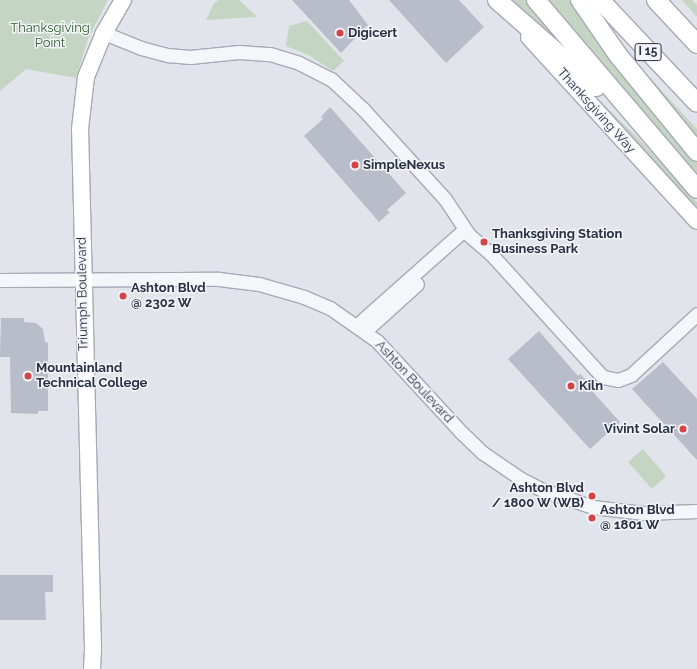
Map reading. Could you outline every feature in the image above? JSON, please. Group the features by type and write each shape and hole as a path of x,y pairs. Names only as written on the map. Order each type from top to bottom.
{"highway":[{"path":"496,0 598,90 672,162"},
{"path":"536,0 672,162 697,189"},
{"path":"580,0 618,54 697,152"},
{"name":"I 15","path":"600,0 697,103"},
{"path":"656,0 697,44"}],"main road":[{"name":"Triumph Boulevard","path":"92,669 93,640 79,134 86,77 104,33 123,0"},
{"name":"Thanksgiving Way","path":"496,0 697,222"}],"street":[{"path":"104,33 126,43 162,54 190,57 239,52 264,53 299,63 322,74 344,90 363,109 445,200 467,232 490,253 598,374 608,380 618,380 631,375 697,314"},
{"path":"361,328 467,232"},
{"name":"Ashton Boulevard","path":"0,280 212,279 259,284 304,297 361,328 397,360 478,448 521,480 543,490 593,507 644,513 697,512"}],"green space":[{"name":"Thanksgiving Point","path":"0,0 108,0 88,39 76,78 26,69 0,91"},
{"path":"219,0 239,0 257,17 206,20 214,3"},
{"path":"511,0 526,0 567,50 531,19"},
{"path":"540,0 569,0 697,161 697,178"},
{"path":"682,0 692,0 697,5 697,17"},
{"path":"307,21 344,61 333,71 308,55 286,46 289,26"},
{"path":"640,67 697,129 697,146 637,69"},
{"path":"567,69 639,139 697,202 697,215"},
{"path":"643,449 666,476 652,489 628,462"}],"building":[{"name":"Digicert","path":"292,0 349,0 368,25 341,53"},
{"path":"389,0 459,0 484,27 446,63"},
{"name":"SimpleNexus","path":"330,107 406,193 387,210 390,212 379,222 304,136 323,119 321,117"},
{"name":"Mountainland Technical College","path":"1,318 24,318 24,322 36,323 43,329 45,342 48,343 48,411 38,411 38,414 11,413 10,357 0,357"},
{"path":"539,331 578,376 580,374 586,380 584,382 620,422 590,449 508,359"},
{"name":"Vivint Solar","path":"663,362 697,399 697,460 632,389"},
{"path":"0,575 53,575 53,592 45,592 46,620 0,620"}],"place":[{"name":"Digicert","path":"340,33"},
{"name":"SimpleNexus","path":"355,165"},
{"name":"Thanksgiving Station Business Park","path":"484,242"},
{"name":"Ashton Blvd @ 2302 W","path":"123,296"},
{"name":"Mountainland Technical College","path":"28,376"},
{"name":"Kiln","path":"571,386"},
{"name":"Vivint Solar","path":"683,429"},
{"name":"Ashton Blvd / 1800 W (WB)","path":"592,496"},
{"name":"Ashton Blvd @ 1801 W","path":"592,518"}]}
